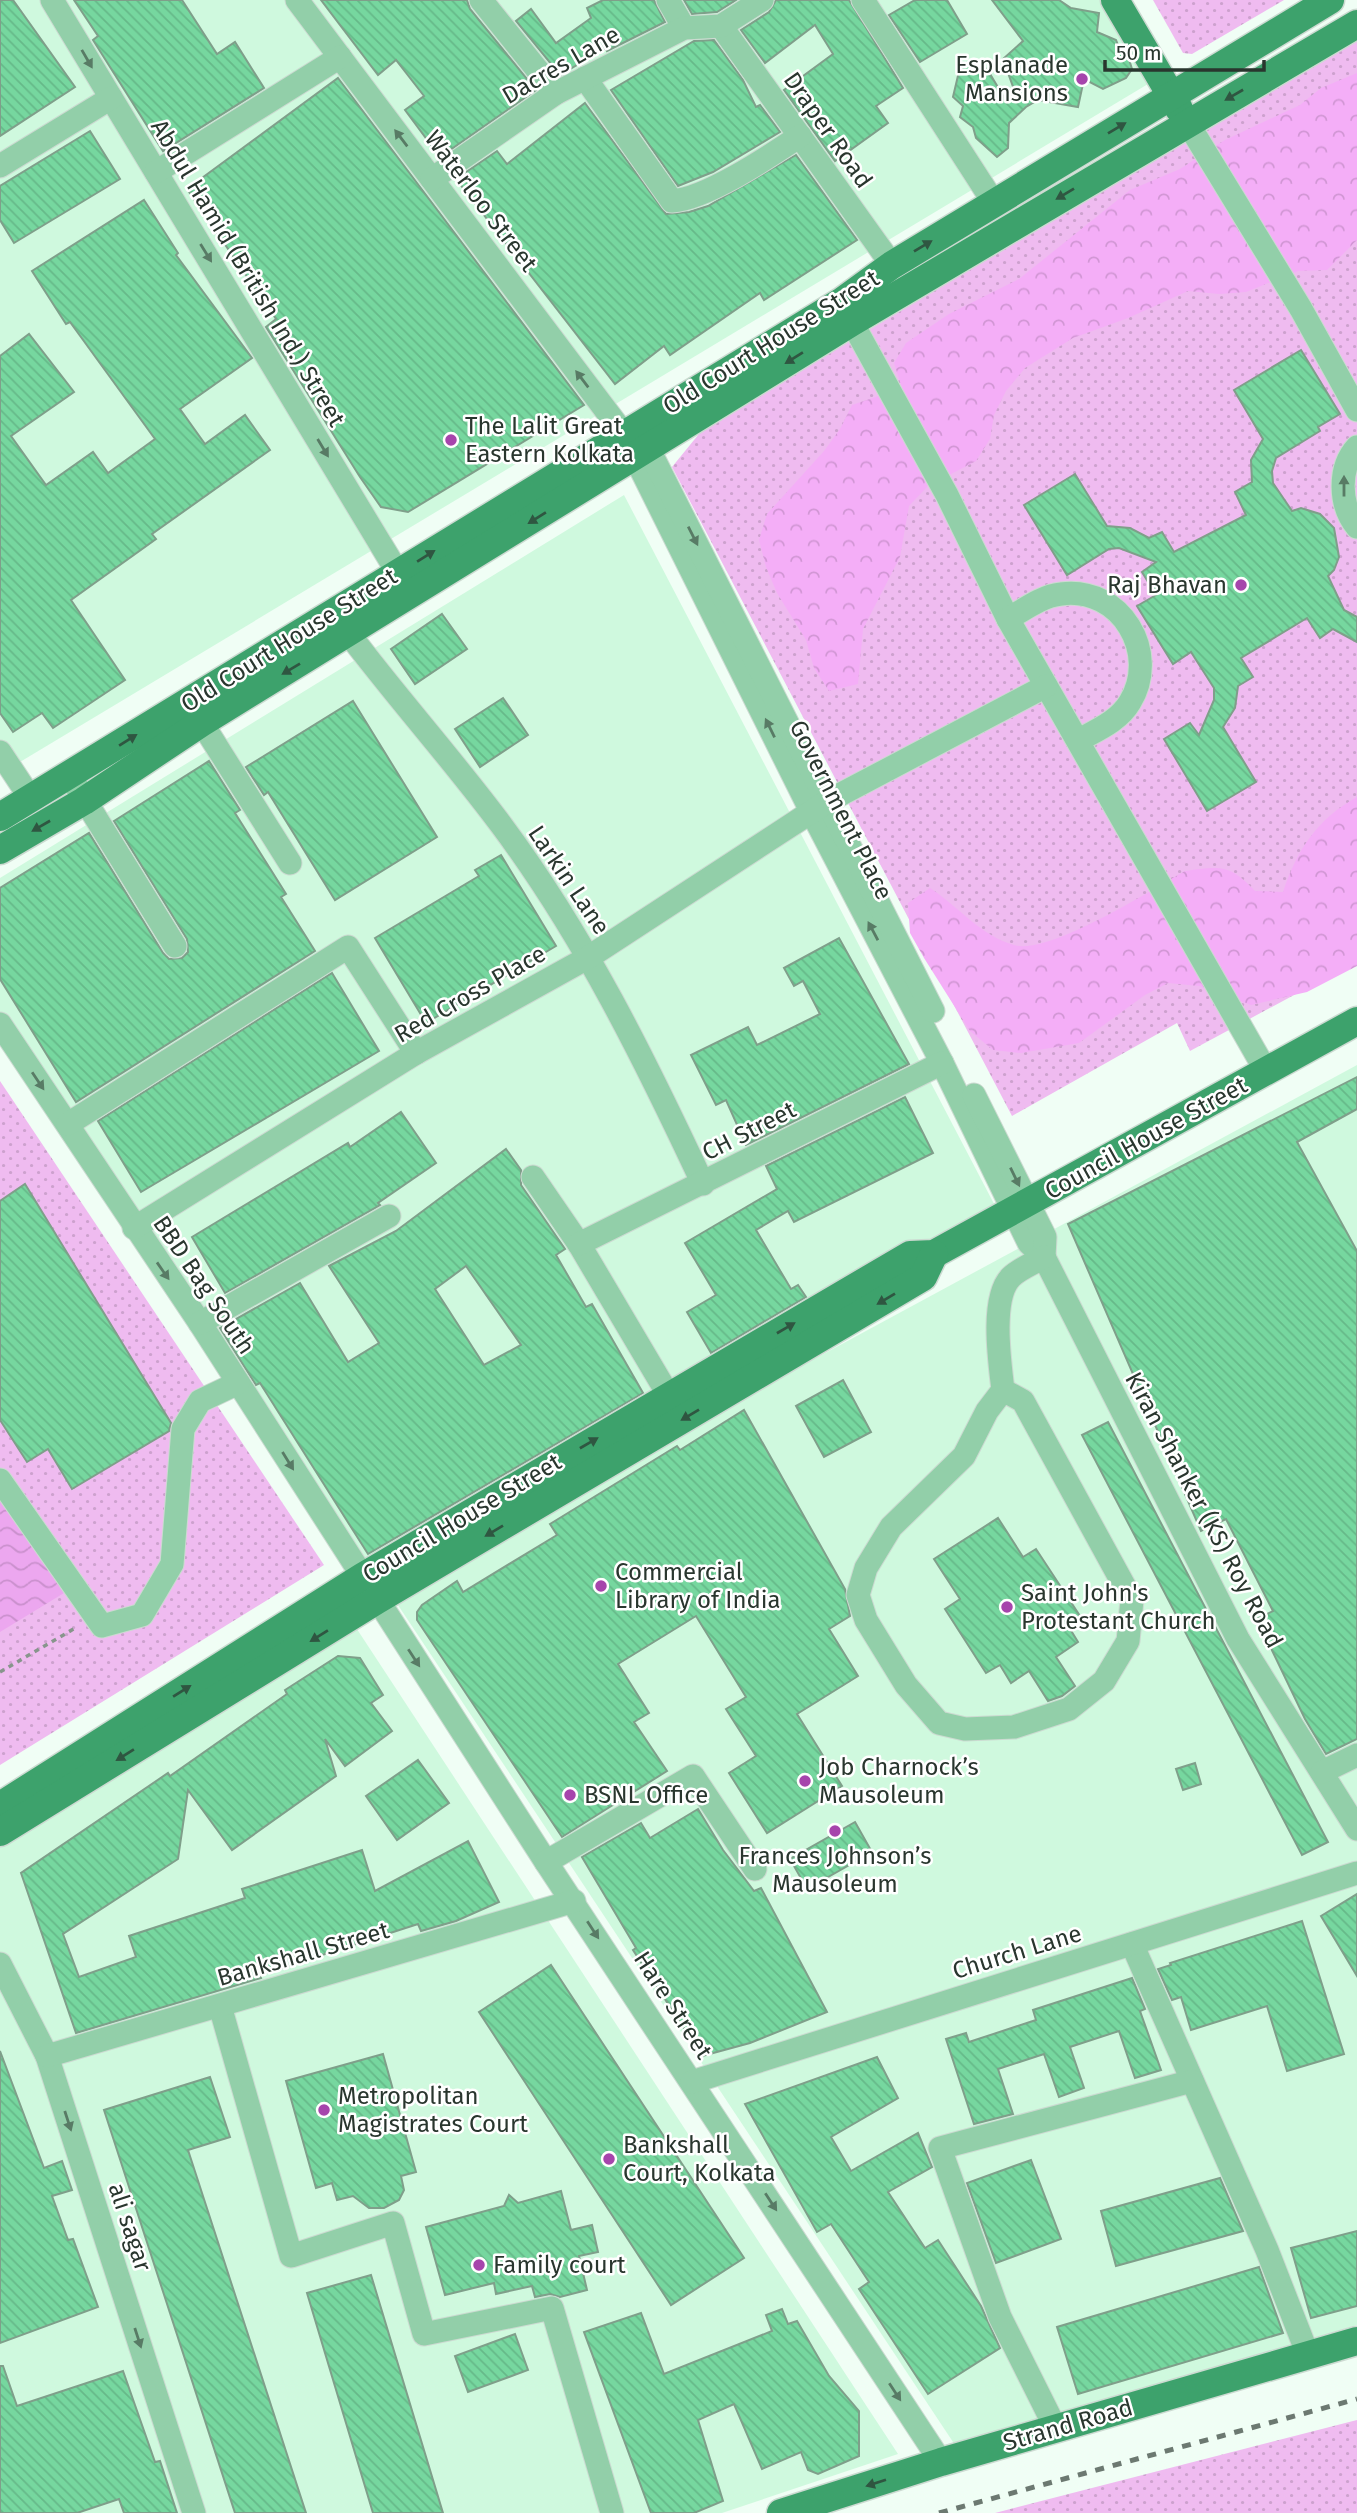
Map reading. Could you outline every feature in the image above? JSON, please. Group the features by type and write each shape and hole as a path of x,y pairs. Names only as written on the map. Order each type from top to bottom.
{"main road":[{"path":"1115,0 1187,122"},
{"name":"Old Court House Street","path":"0,817 70,776 194,712 398,573 636,441 846,312 892,265 1330,0"},
{"path":"846,312 1357,24"},
{"path":"0,850 85,801 194,712 349,634 636,441"},
{"name":"Council House Street","path":"0,1806 362,1577 910,1255 934,1254 1357,1021"},
{"name":"Council House Street","path":"0,1832 377,1600 923,1277 934,1254"},
{"name":"Strand Road","path":"781,2513 941,2462 1357,2341"}],"street":[{"name":"Abdul Hamid (British Ind.) Street","path":"52,0 398,573"},
{"name":"Waterloo Street","path":"297,0 636,441 820,806"},
{"path":"481,0 556,93"},
{"path":"668,0 684,28"},
{"name":"Dacres Lane","path":"432,179 556,93 684,28 721,26 762,0"},
{"path":"863,0 994,203"},
{"name":"Draper Road","path":"721,26 892,265"},
{"path":"156,172 340,57"},
{"path":"585,78 671,201 683,201 704,191 800,136"},
{"path":"0,166 111,98"},
{"path":"1187,122 1301,309 1357,410"},
{"path":"846,312 947,495 1008,619 1266,1071"},
{"path":"1357,447 1350,454 1343,477 1343,498 1357,527"},
{"path":"1008,619 1049,596 1063,593 1088,595 1110,606 1126,620 1138,641 1142,657 1139,682 1129,704 1110,723 1079,740"},
{"name":"Larkin Lane","path":"349,634 503,827 589,957 660,1092 702,1184"},
{"name":"Red Cross Place","path":"134,1228 416,1054 589,957 820,806 1046,686"},
{"path":"194,712 290,863"},
{"path":"0,753 31,799"},
{"path":"70,776 175,946"},
{"path":"820,806 1020,1207"},
{"name":"Government Place","path":"820,806 942,1063 1020,1207"},
{"path":"68,1125 348,947 416,1054"},
{"name":"BBD Bag South","path":"0,1024 200,1323 362,1577"},
{"name":"CH Street","path":"579,1244 942,1063"},
{"path":"533,1177 579,1244 669,1396"},
{"name":"Kiran Shanker (KS) Roy Road","path":"1020,1207 1045,1237 1044,1257 1238,1639 1357,1829"},
{"path":"200,1323 388,1216"},
{"path":"1003,1390 1023,1401 1132,1600 1132,1616 1128,1641 1104,1681 1069,1709 1014,1727 965,1729 939,1723 905,1685 866,1620 858,1595 866,1568 891,1527 964,1456 987,1411 1003,1390 997,1342 1001,1301 1009,1278 1044,1257"},
{"path":"0,1480 102,1626 142,1615 172,1564 183,1429 200,1401 238,1383"},
{"name":"Hare Street","path":"362,1577 941,2462"},
{"path":"1322,1772 1357,1755"},
{"path":"546,1862 693,1776 755,1869"},
{"name":"Church Lane","path":"692,2082 1357,1873"},
{"name":"Bankshall Street","path":"47,2056 574,1901"},
{"path":"1132,1944 1267,2250 1308,2355"},
{"name":"ali sagar","path":"0,1964 47,2056 194,2513"},
{"path":"220,2006 290,2256 393,2223 424,2334 552,2308 612,2513"},
{"path":"1056,2429 1000,2317 940,2148 1192,2081"}],"path":[{"path":"0,1672 87,1620"}],"shaded area":[{"path":"0,0 1105,0 1153,81 0,774"},
{"path":"1153,0 1284,0 1192,54 1183,53"},
{"path":"1357,38 1357,961 1190,1051 1177,1023 1012,1116 672,467 703,429"},
{"path":"624,495 1004,1223 380,1581 0,1021 0,878"},
{"path":"1357,1065 1357,2325 955,2445 388,1590"},
{"path":"0,1081 324,1565 0,1765"},
{"path":"351,1620 898,2454 722,2513 0,2513 0,1839"},
{"path":"1357,2420 1357,2513 995,2513"}],"green space":[{"path":"1357,73 1357,240 1327,270 1298,271 1246,292 1219,294 1188,291 1128,318 1073,338 1025,368 1006,391 994,415 990,439 976,461 928,486 909,506 900,557 863,629 858,684 829,691 814,668 806,640 777,593 759,540 767,514 824,451 840,429 852,405 902,388 894,363 906,343 949,314 1019,279 1130,190 1180,169 1225,140 1300,105 1321,88"},
{"path":"1357,797 1357,966 1307,992 1251,1005 1199,986 1168,983 1145,995 1079,1043 1021,1053 993,1050 970,1031 910,933 908,903 930,888 991,935 1014,945 1030,946 1050,941 1100,919 1185,871 1224,869 1231,871 1255,891 1283,892 1310,837 1331,815"}],"water":[{"path":"0,1501 64,1593 0,1632"}],"building":[{"path":"0,0 13,0 75,87 0,136"},
{"path":"74,0 182,0 217,54 235,42 264,88 163,151 93,40 98,36"},
{"path":"321,0 467,0 470,9 536,90 440,157 405,110 424,96 396,60 378,75"},
{"path":"603,0 654,0 665,22 607,51 606,48 560,75 516,21 531,9 556,43 591,18 587,8"},
{"path":"684,0 736,0 717,12 692,14"},
{"path":"776,0 849,0 903,88 876,106 888,123 835,161 784,90 833,54 815,25 765,63 741,30 769,12"},
{"path":"915,0 947,0 967,34 920,62 889,15"},
{"name":"Esplanade Mansions","path":"992,0 1059,0 1071,8 1099,13 1097,32 1116,40 1120,50 1128,56 1132,69 1126,78 1103,89 1084,79 1078,107 1038,100 1026,107 1009,123 1008,148 997,157 976,138 973,127 960,117 963,106 953,97 961,63 987,69 1005,99 1016,95 1003,59 1023,41"},
{"path":"714,40 743,80 756,107 760,105 780,132 713,172 678,186 611,90 694,41"},
{"path":"338,78 584,405 408,512 381,507 360,477 266,327 276,319 187,189"},
{"path":"585,103 666,214 689,212 708,206 796,155 857,240 764,300 760,293 670,355 664,346 615,384 456,179 497,151 507,164"},
{"path":"90,131 120,179 14,243 0,220 0,186"},
{"path":"144,200 178,253 176,255 252,358 180,409 205,444 245,415 270,450 152,534 156,539 71,600 125,680 53,728 42,713 13,732 0,713 0,356 29,334 74,392 11,436 46,485 93,452 108,473 155,439 70,322 66,324 32,271"},
{"name":"Raj Bhavan","path":"1301,350 1340,414 1318,427 1320,431 1276,458 1272,471 1273,483 1292,511 1301,508 1320,514 1334,528 1339,557 1334,570 1328,576 1344,610 1357,617 1357,642 1333,629 1320,638 1307,618 1241,658 1253,677 1238,686 1235,708 1223,727 1256,782 1207,811 1164,739 1190,723 1199,735 1214,700 1214,688 1191,652 1173,664 1137,606 1156,595 1142,572 1156,562 1119,548 1109,549 1067,575 1024,505 1075,474 1107,526 1130,528 1149,538 1162,532 1174,552 1246,515 1235,492 1252,482 1251,460 1263,439 1234,390"},
{"path":"442,614 467,649 415,684 391,649"},
{"path":"503,698 528,735 480,767 455,729"},
{"path":"353,701 437,837 335,900 268,792 264,795 246,767"},
{"path":"209,761 240,810 235,813 286,894 281,897 315,951 76,1102 0,979 0,888 89,833 163,953 169,959 182,958 188,952 187,939 114,821"},
{"path":"501,855 556,946 426,1023 375,938 479,876 475,870"},
{"path":"839,938 909,1064 746,1145 726,1100 716,1105 691,1055 748,1027 757,1045 820,1014 803,981 794,986 784,968"},
{"path":"332,973 379,1051 141,1192 98,1121"},
{"path":"1357,1077 1357,1109 1297,1142 1357,1251 1357,1739 1326,1754 1305,1719 1257,1619 1273,1611 1226,1519 1201,1531 1068,1224"},
{"path":"905,1097 933,1153 794,1222 788,1211 756,1230 791,1289 798,1285 806,1297 711,1353 687,1312 716,1295 685,1243 777,1189 766,1166"},
{"path":"401,1112 436,1163 378,1203 380,1205 225,1293 192,1237 348,1143 350,1147"},
{"path":"506,1149 521,1170 521,1185 565,1249 556,1255 586,1307 592,1304 643,1393 368,1554 260,1383 256,1385 220,1328 300,1283 348,1362 379,1343 329,1266 396,1231","holes":["466,1266 521,1345 484,1365 435,1289"]},
{"path":"25,1184 171,1423 169,1431 72,1489 48,1449 27,1462 0,1420 0,1201"},
{"path":"843,1380 871,1432 824,1457 796,1406"},
{"path":"744,1410 845,1589 850,1616 829,1629 858,1676 797,1714 842,1786 767,1833 729,1773 756,1756 726,1709 746,1697 696,1616 618,1664 649,1713 634,1722 667,1771 562,1837 417,1620 417,1612 422,1605 457,1581 463,1592 557,1535 550,1524 677,1446 680,1450"},
{"path":"1108,1422 1328,1842 1302,1855 1082,1435"},
{"path":"998,1518 1023,1557 1036,1549 1080,1616 1067,1624 1078,1642 1056,1657 1075,1686 1062,1696 1048,1701 1029,1671 1011,1683 1000,1665 986,1673 945,1609 960,1599 934,1559"},
{"path":"338,1656 360,1658 383,1695 371,1703 392,1731 345,1766 325,1739 336,1776 232,1850 188,1790 178,1859 63,1934 79,1977 136,1957 129,1936 245,1898 242,1889 362,1850 375,1891 468,1841 499,1902 456,1921 421,1931 418,1924 260,1975 261,1978 76,2033 21,1873 168,1773 170,1776 287,1694 285,1690"},
{"path":"418,1760 449,1803 397,1840 366,1796"},
{"path":"1195,1763 1201,1784 1183,1790 1176,1769"},
{"path":"698,1809 723,1850 754,1891 761,1888 827,2012 750,2043 702,2056 633,1950 636,1948 582,1857 641,1823 650,1838"},
{"path":"855,1822 872,1852 807,1889 790,1859"},
{"path":"1357,1894 1357,1976 1321,1916"},
{"path":"1302,1921 1344,2054 1287,2071 1267,2006 1191,2030 1181,1997 1172,2000 1158,1969"},
{"path":"551,1965 744,2258 671,2305 479,2012"},
{"path":"1132,1978 1145,2009 1140,2011 1161,2070 1135,2078 1119,2031 1070,2047 1084,2088 1059,2097 1044,2054 998,2069 1013,2114 974,2124 946,2039 966,2033 969,2042 1036,2020 1033,2010"},
{"path":"0,2051 44,2168 62,2161 72,2190 52,2196 68,2240 73,2239 98,2307 0,2343"},
{"path":"383,2054 416,2172 401,2176 404,2190 399,2200 384,2208 369,2208 353,2196 337,2200 332,2183 316,2188 286,2081"},
{"path":"877,2057 898,2098 831,2137 851,2171 918,2133 932,2167 888,2192 925,2248 938,2240 981,2306 1000,2348 928,2394 859,2289 869,2282 831,2224 817,2232 745,2104"},
{"path":"210,2077 230,2137 188,2150 306,2513 235,2513 104,2110"},
{"path":"1031,2160 1061,2239 996,2263 967,2183"},
{"path":"1220,2178 1243,2231 1116,2266 1101,2211"},
{"path":"561,2191 571,2230 592,2225 598,2252 579,2256 587,2290 560,2297 550,2294 535,2297 532,2286 496,2294 494,2283 445,2295 426,2227 504,2206 509,2195 518,2203"},
{"path":"1357,2231 1357,2306 1311,2318 1291,2248"},
{"path":"1259,2267 1283,2333 1078,2394 1057,2327"},
{"path":"371,2275 443,2513 373,2513 307,2293"},
{"path":"782,2309 788,2324 797,2321 829,2376 859,2411 859,2456 818,2474 808,2470 801,2452 762,2469 734,2404 698,2420 723,2501 694,2513 651,2513 584,2332 641,2313 664,2374 772,2331 766,2315"},
{"path":"515,2334 528,2370 468,2392 455,2356"},
{"path":"0,2366 3,2366 17,2406 123,2371 155,2462 160,2461 177,2513 124,2513 119,2499 77,2513 0,2513"}],"railway":[{"path":"939,2513 1357,2399"}],"place":[{"name":"Esplanade Mansions","path":"1082,79"},
{"name":"The Lalit Great Eastern Kolkata","path":"451,440"},
{"name":"Raj Bhavan","path":"1241,585"},
{"name":"Commercial Library of India","path":"601,1586"},
{"name":"Saint John's Protestant Church","path":"1007,1607"},
{"name":"Job Charnock’s Mausoleum","path":"805,1781"},
{"name":"BSNL Office","path":"570,1795"},
{"name":"Frances Johnson’s Mausoleum","path":"835,1831"},
{"name":"Metropolitan Magistrates Court","path":"324,2110"},
{"name":"Bankshall Court, Kolkata","path":"609,2159"},
{"name":"Family court","path":"479,2265"}]}
